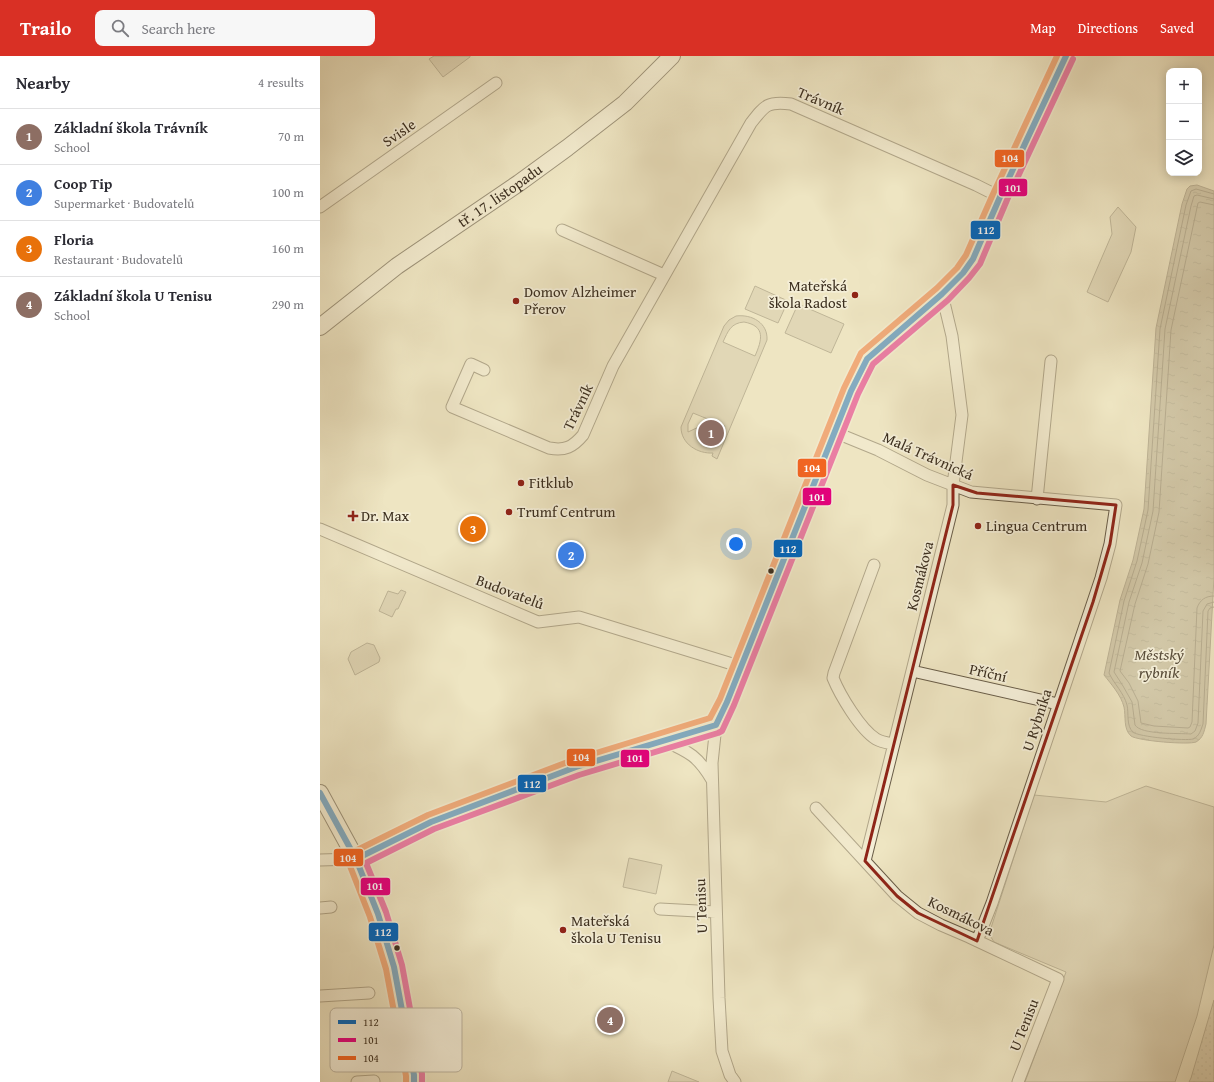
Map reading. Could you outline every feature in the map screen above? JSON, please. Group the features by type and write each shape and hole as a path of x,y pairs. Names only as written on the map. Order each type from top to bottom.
{"main road":[{"name":"tř. 17. listopadu","path":"320,327 397,266 519,183 567,148 624,103 672,56"},
{"path":"320,793 356,859 378,914 394,967 402,1008"},
{"path":"413,1072 414,1082"}],"street":[{"name":"U Tenisu","path":"736,1082 730,1075 722,1051 712,781 712,763 716,725 742,667 834,432 851,391 867,359 942,294 963,273 973,259 1000,197 1066,56"},
{"name":"Svisle","path":"320,207 496,84"},
{"name":"Trávník","path":"484,370 471,364 452,407 549,448 558,450 575,444 583,435 613,366 751,123 762,109 776,102 791,104 976,185 1000,197"},
{"path":"562,230 664,275"},
{"name":"Kosmákova","path":"865,861 953,505 953,485 962,415 952,336 942,294"},
{"path":"1037,498 1051,361"},
{"name":"Malá Trávnická","path":"834,432 878,450 927,475 971,492 1116,506"},
{"name":"U Rybníka","path":"978,941 992,904 1101,578 1110,544 1116,506"},
{"name":"Budovatelů","path":"320,529 538,622 580,617 742,667"},
{"path":"874,565 834,673 834,678 856,719 873,737 878,740 894,744"},
{"name":"Příční","path":"912,671 1058,704"},
{"path":"320,860 356,859 431,822 576,767 716,725"},
{"path":"664,740 682,749 699,761 704,766 712,781"},
{"name":"Kosmákova","path":"816,808 897,896 918,913 941,926 978,941 1058,979"},
{"path":"660,909 716,912"},
{"name":"U Tenisu","path":"1018,1082 1058,979"},
{"path":"320,996 369,993"},
{"path":"357,1082 374,1081"}],"highlighted area":[{"path":"953,485 977,493 1116,505 1110,544 1093,602 977,941 918,913 897,896 865,861 953,505"}],"shaded area":[{"path":"434,56 470,57 443,77 429,59"},
{"path":"1118,207 1136,227 1131,252 1108,302 1087,292 1112,234 1110,217"},
{"path":"755,286 788,301 778,323 745,309"},
{"path":"798,304 844,324 831,353 785,333"},
{"path":"736,316 753,318 762,324 767,334 767,340 717,459 712,456 713,453 702,452 691,447 684,438 681,427 724,326 729,320","holes":["744,322 751,324 759,330 760,339 755,356 723,342 728,331 733,326","693,413 725,426 716,443 709,428 703,425 688,432 688,424"]},
{"path":"401,590 406,592 398,609 396,609 392,617 379,611 388,591 398,594"},
{"path":"367,643 374,645 380,658 379,662 355,675 348,659 351,652"},
{"path":"1146,786 1214,807 1214,945 1197,1016 1175,1082 1025,1082 1066,972 994,942 989,934 1034,795 1106,802"},
{"path":"629,858 662,865 656,894 623,887"},
{"path":"1214,1000 1214,1082 1189,1082 1191,1078"},
{"path":"672,1071 699,1082 668,1082"}],"water":[{"name":"Městský rybník","path":"1197,185 1214,191 1214,577 1206,724 1202,737 1196,742 1174,743 1153,741 1131,736 1127,730 1125,711 1121,698 1104,675 1120,600 1133,560 1144,509 1156,328 1182,204 1187,189 1190,186"}],"transit line":[{"name":"104","path":"393,1008 386,969 370,917 348,861 349,854 428,815 573,760 710,718 720,699 844,388 861,353 937,288 957,268 966,255 1057,56"},
{"name":"112","path":"356,859 431,822 576,767 716,725 727,702 851,391 867,359 942,294 963,273 973,259 1000,197 1066,56"},
{"name":"101","path":"410,1008 402,965 386,912 366,863 434,829 579,775 722,731 734,705 858,394 873,364 948,300 980,264 1007,200 1073,59"},
{"name":"112","path":"320,793 356,859 378,914 394,967 402,1008"},
{"name":"104","path":"405,1072 406,1082"},
{"name":"112","path":"413,1072 414,1082"},
{"name":"101","path":"422,1072 422,1082"}],"place":[{"name":"Mateřská škola Radost","path":"855,295"},
{"name":"Domov Alzheimer Přerov","path":"516,301"},
{"name":"Základní škola Trávník","path":"711,433"},
{"name":"Fitklub","path":"521,483"},
{"name":"Trumf Centrum","path":"509,512"},
{"name":"Dr. Max","path":"353,516"},
{"name":"Lingua Centrum","path":"978,526"},
{"name":"Floria","path":"473,529"},
{"name":"Coop Tip","path":"571,555"},
{"name":"Mateřská škola U Tenisu","path":"563,930"},
{"name":"Základní škola U Tenisu","path":"610,1020"}]}
